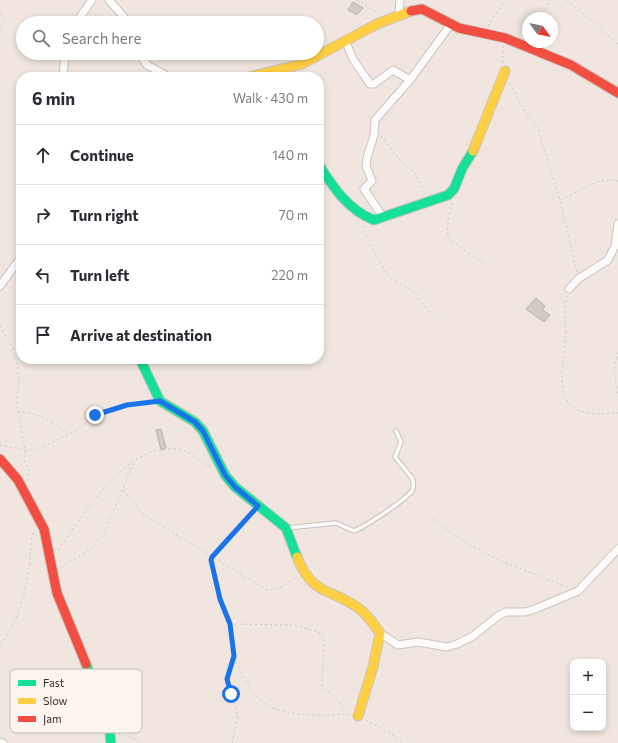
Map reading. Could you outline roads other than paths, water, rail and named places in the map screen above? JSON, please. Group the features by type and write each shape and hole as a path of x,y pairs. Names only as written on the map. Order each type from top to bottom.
{"street":[{"path":"81,16 92,0"},
{"path":"109,0 123,16"},
{"path":"400,0 399,13 402,14"},
{"path":"324,52 345,40 402,14 422,10 469,31 505,38 571,65 618,93"},
{"path":"383,217 364,189 372,181 366,166 375,130 375,120 410,80 451,24"},
{"path":"345,40 353,59 370,84 374,84 393,70 410,80"},
{"path":"63,72 64,60"},
{"path":"144,60 147,65 160,72"},
{"path":"275,72 285,70 309,60"},
{"path":"324,172 336,190 356,212 374,220 448,194 454,188 479,137 505,71"},
{"path":"569,289 578,279 608,260 615,246 618,224"},
{"path":"0,286 16,265"},
{"path":"142,364 160,401 195,422 203,431 225,475 235,487 286,528 302,570 313,583 322,591 346,600 359,608 369,617 380,633 398,645 418,642 447,647 473,636 498,616 506,612 525,612 578,591 618,549"},
{"path":"0,459 18,480 44,528 51,558 56,593 88,669"},
{"path":"354,715 373,667 380,633"},
{"path":"110,733 111,743"}],"lane":[{"path":"286,528 336,523 354,531 406,496 411,491 414,482 395,457 401,442 396,431"}]}
